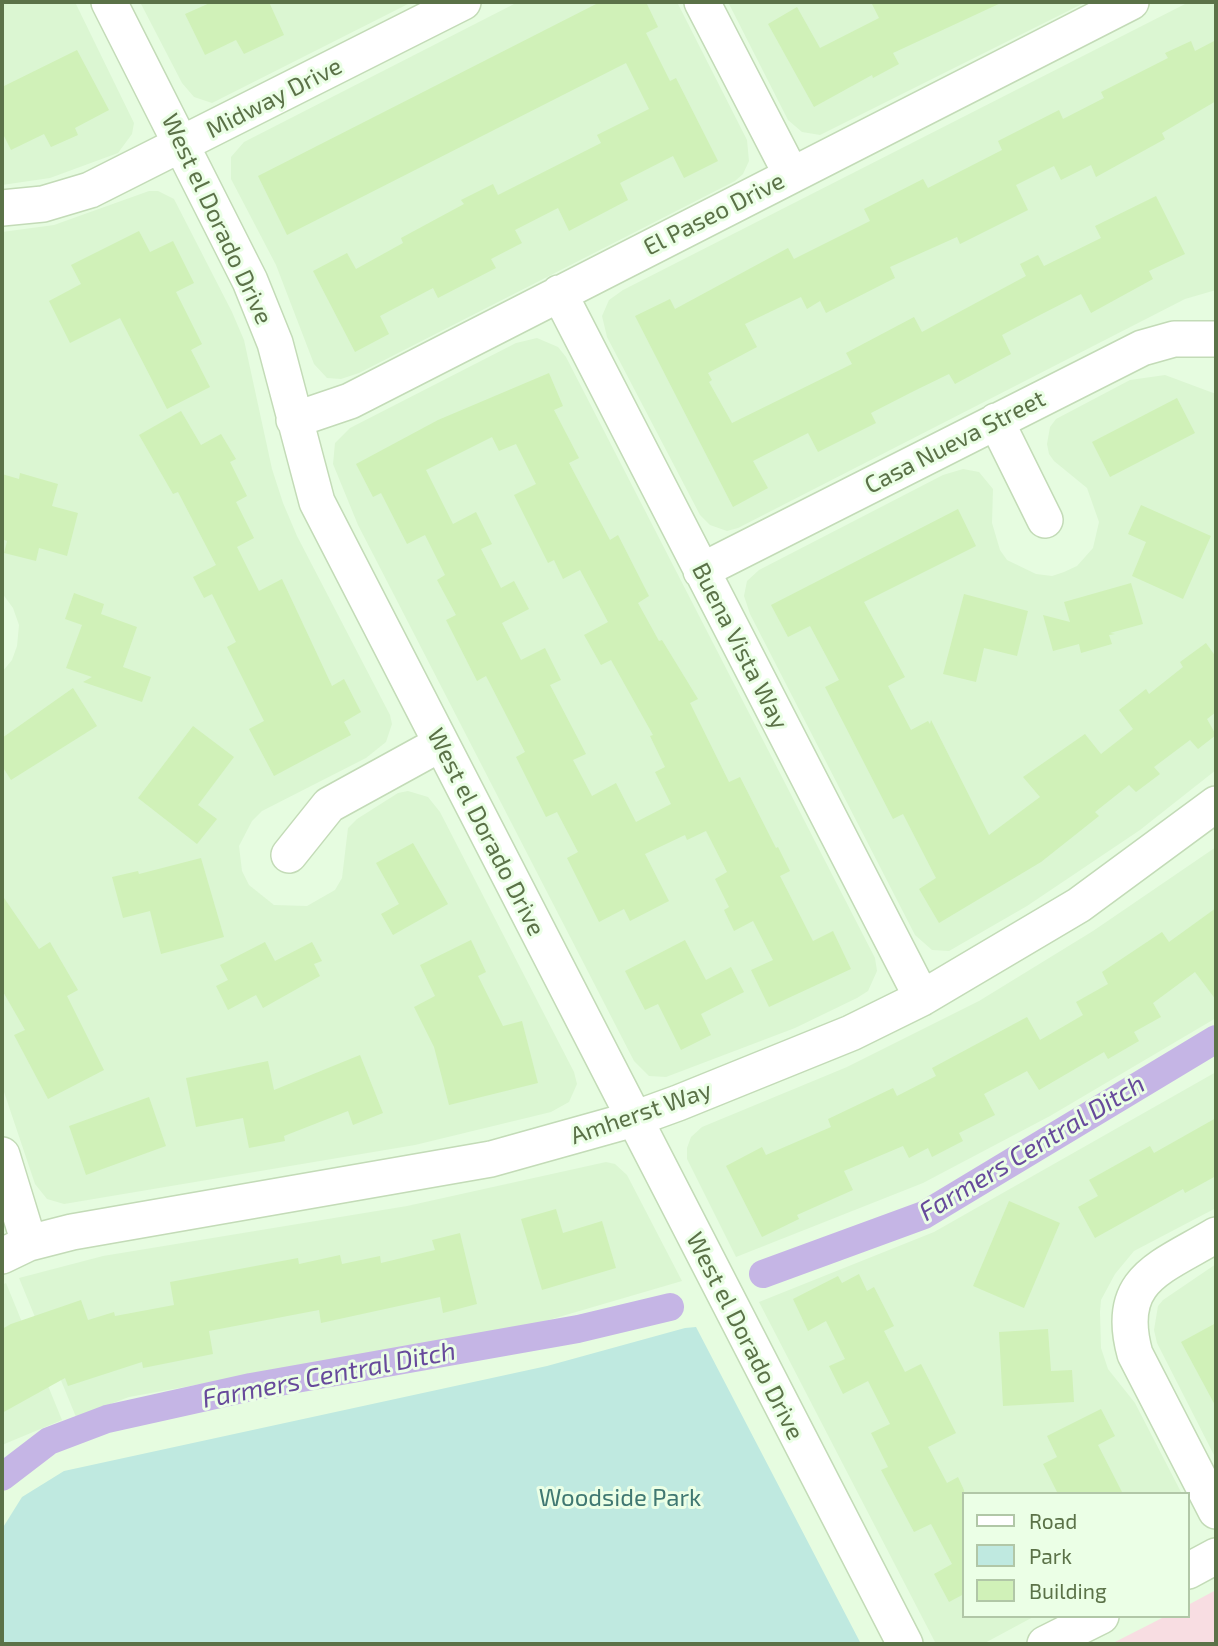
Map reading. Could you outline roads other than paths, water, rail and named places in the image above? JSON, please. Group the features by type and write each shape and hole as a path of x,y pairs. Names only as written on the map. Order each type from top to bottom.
{"street":[{"name":"West el Dorado Drive","path":"110,2 250,281 275,343 317,502 905,1644"},
{"name":"Midway Drive","path":"2,208 43,204 90,190 184,145 463,2"},
{"path":"702,2 791,174"},
{"name":"El Paseo Drive","path":"294,420 350,401 1131,2"},
{"name":"Buena Vista Way","path":"559,293 922,998"},
{"name":"Casa Nueva Street","path":"701,571 1142,348 1174,339 1216,339"},
{"path":"996,421 1045,520"},
{"path":"289,855 329,805 440,744"},
{"name":"Amherst Way","path":"15,1250 85,1229 491,1159 634,1119 851,1033 922,998 1079,905 1216,804"},
{"path":"2,1155 15,1250"},
{"path":"1216,1236 1143,1280 1133,1297 1128,1329 1135,1354 1216,1511"},
{"path":"1190,1570 1216,1556"},
{"path":"1045,1644 1089,1630"}],"waterway":[{"name":"Farmers Central Ditch","path":"763,1274 924,1215 1216,1039"},
{"name":"Farmers Central Ditch","path":"2,1477 49,1441 107,1419 251,1387 578,1329 670,1307"}],"park label":[{"name":"Woodside Park","path":"620,1498"}]}
